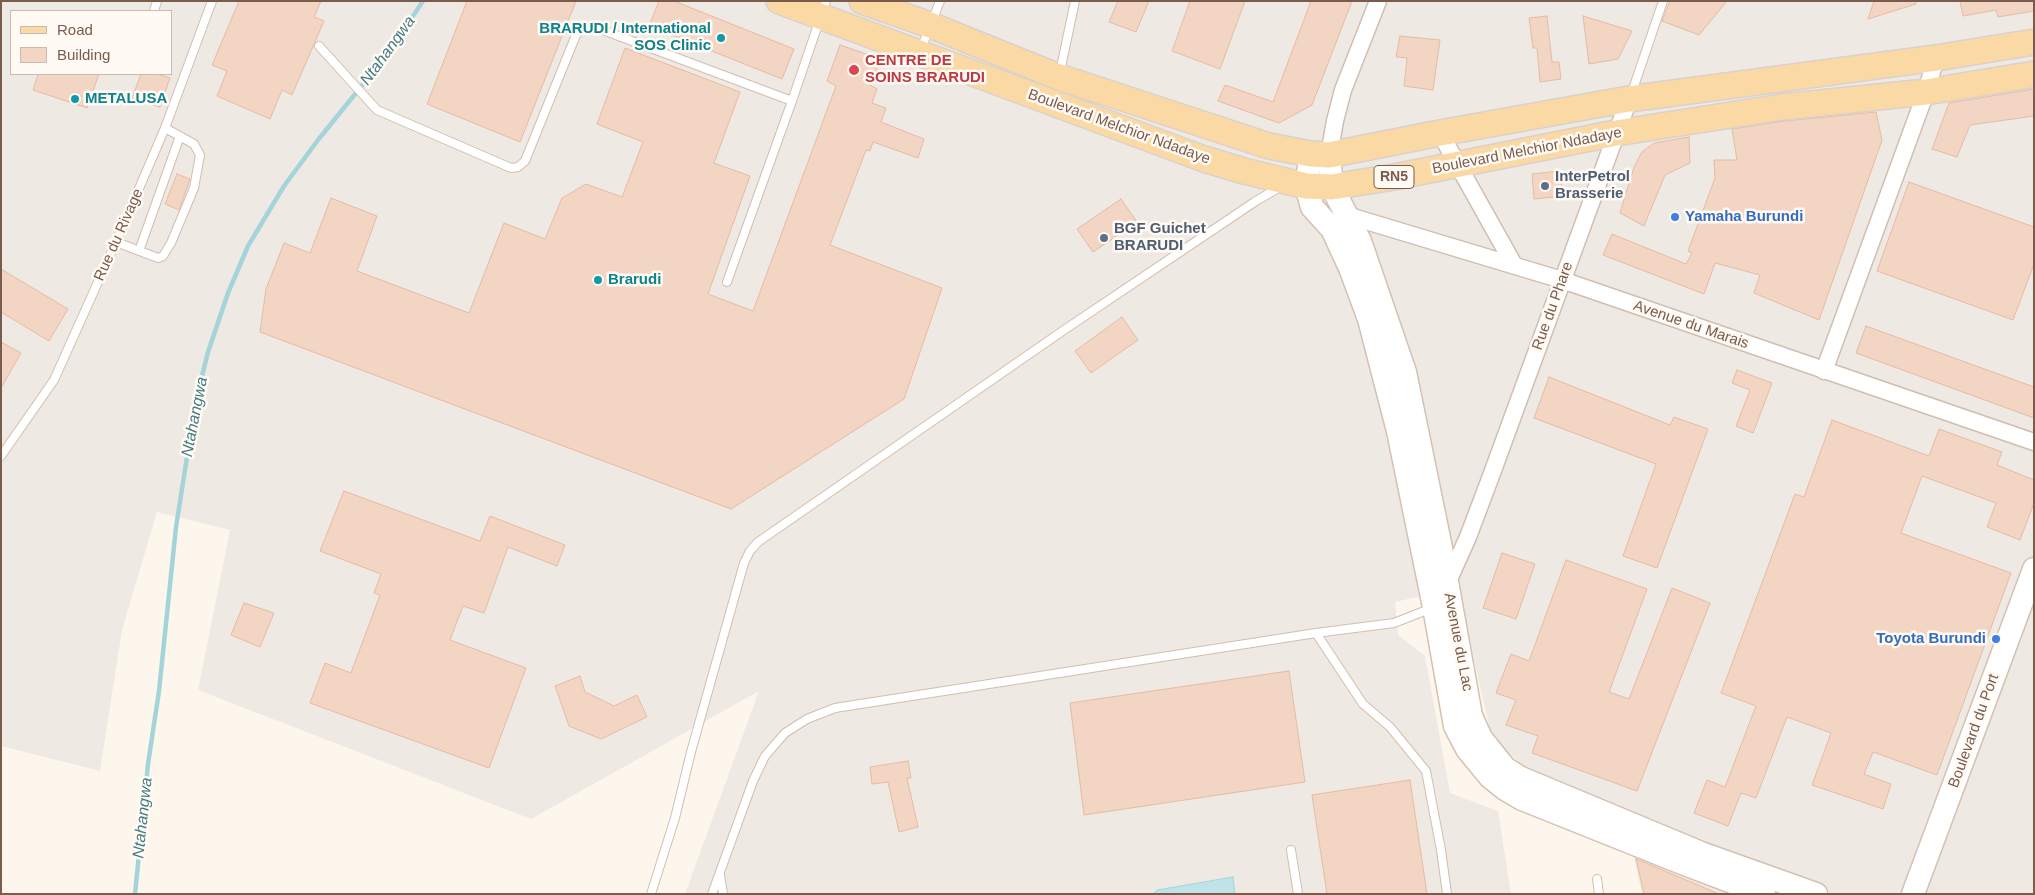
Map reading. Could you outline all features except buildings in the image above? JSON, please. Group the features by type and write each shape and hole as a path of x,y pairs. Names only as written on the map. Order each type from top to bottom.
{"main road":[{"name":"Boulevard Melchior Ndadaye","path":"779,1 823,10 919,53 1204,159 1297,184 1332,187 1459,166 1616,133 1782,107 1926,92 2034,74"},
{"name":"Boulevard Melchior Ndadaye","path":"862,1 930,25 1059,77 1269,146 1320,155 1629,99 1936,58 2034,42"},
{"path":"1297,184 1320,155"},
{"path":"1320,155 1332,187"},
{"name":"Avenue du Lac","path":"1297,184 1312,207 1332,229 1350,268 1369,319 1398,431 1434,607 1455,726 1468,749 1490,777 1522,799 1652,842 1701,853 1816,894"},
{"name":"Avenue du Lac","path":"1332,187 1362,248 1405,372 1471,716 1481,738 1505,768 1521,778 1764,894"},
{"name":"Boulevard du Port","path":"1913,894 2034,569"}],"street":[{"path":"1320,155 1335,121 1343,90 1378,1"},
{"path":"1824,371 1926,92 1936,58"},
{"name":"Rue du Phare","path":"1434,607 1447,585 1492,476 1629,99"},
{"path":"1440,133 1514,265"},
{"name":"Avenue du Marais","path":"1346,215 1562,280 2034,442"}],"lane":[{"name":"Rue du Rivage","path":"1,456 54,380 116,242 164,128 212,1"},
{"path":"919,53 940,1"},
{"path":"1059,77 1074,1"},
{"name":"Rue du Phare","path":"1629,99 1663,1"},
{"path":"727,282 823,10"},
{"path":"319,46 377,110 511,168 518,167 525,161 576,35 583,27 587,26 792,102"},
{"path":"116,242 158,258 163,256 171,243 194,188 200,155 194,144 164,128"},
{"path":"139,251 180,136"},
{"path":"651,894 675,818 691,752 744,563 750,551 758,542 1064,330 1256,201 1297,184"},
{"path":"712,894 753,780 765,756 785,733 814,716 836,708 1316,633 1394,623 1434,607"},
{"path":"1316,633 1363,704 1390,726 1426,771 1447,894"},
{"path":"1291,850 1298,894"},
{"path":"720,873 723,894"},
{"path":"1598,879 1599,894"}],"shaded area":[{"path":"1,1 2034,1 2034,894 1642,894 1624,813 1534,776 1492,738 1457,588 1395,602 1398,635 1425,656 1450,793 1498,811 1511,894 1235,894 1232,877 1157,890 1153,894 685,894 759,691 531,819 198,690 230,530 157,512 122,630 100,771 1,746"}],"water":[{"path":"1233,877 1235,894 1153,894 1157,890"}],"waterway":[{"name":"Ntahangwa","path":"135,894 148,764 159,691 176,527 196,400 208,352 228,293 248,246 284,186 318,140 389,52 423,1"}],"place":[{"name":"BRARUDI / International SOS Clinic","path":"721,38"},
{"name":"CENTRE DE SOINS BRARUDI","path":"854,70"},
{"name":"METALUSA","path":"75,99"},
{"name":"InterPetrol Brasserie","path":"1545,186"},
{"name":"Yamaha Burundi","path":"1675,217"},
{"name":"BGF Guichet BRARUDI","path":"1104,238"},
{"name":"Brarudi","path":"598,280"},
{"name":"Toyota Burundi","path":"1996,639"}]}
